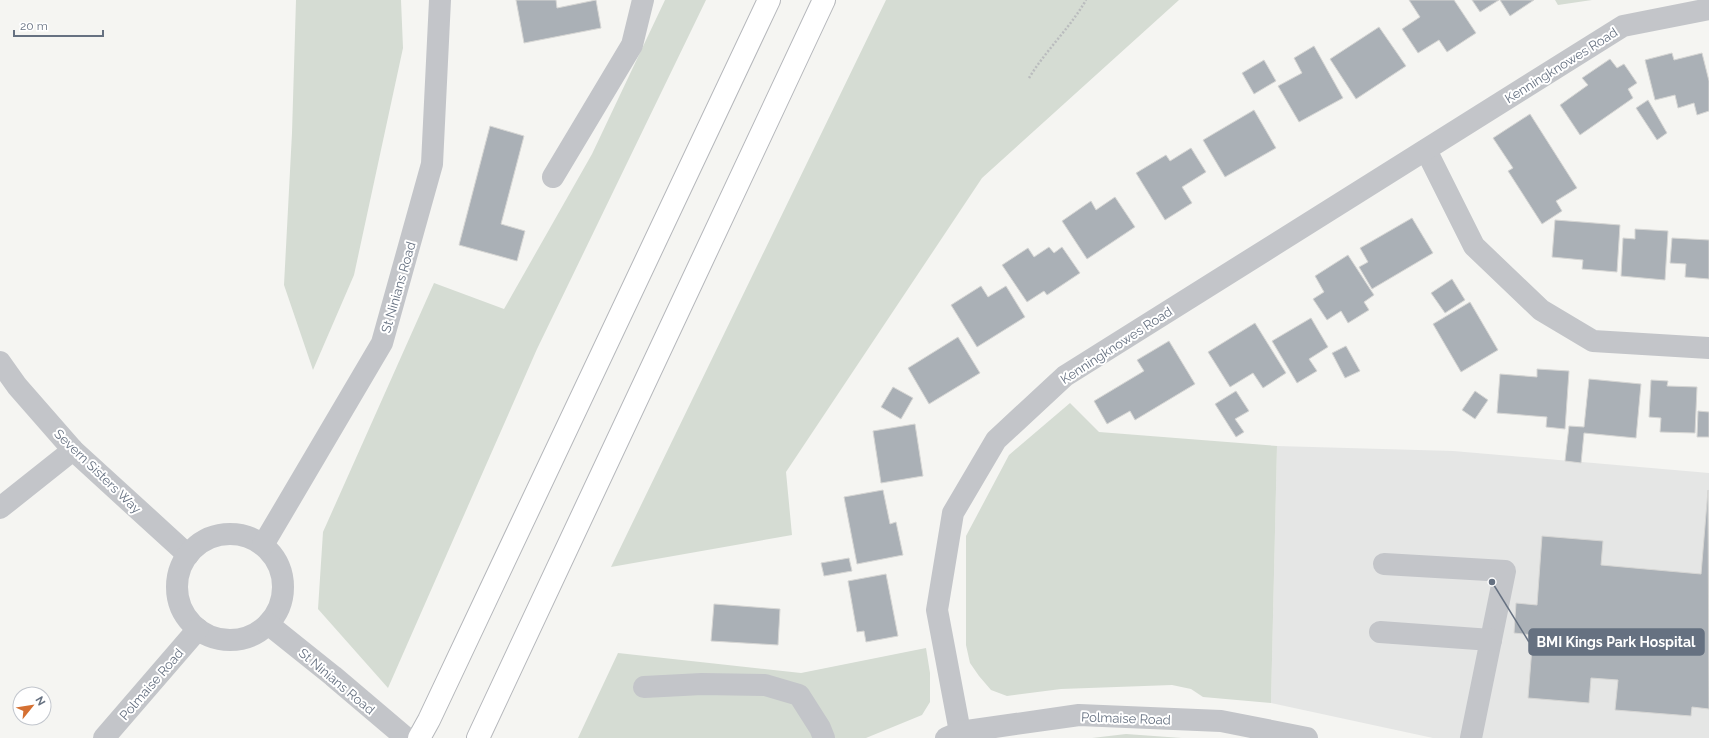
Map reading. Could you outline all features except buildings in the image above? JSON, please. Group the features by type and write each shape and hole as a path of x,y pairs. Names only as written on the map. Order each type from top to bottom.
{"highway":[{"path":"419,738 429,720 769,0"},
{"path":"478,738 824,0"}],"street":[{"name":"St Ninians Road","path":"263,545 382,343 432,164 440,0"},
{"path":"553,177 632,45 643,0"},
{"name":"Kenningknowes Road","path":"953,735 937,610 953,512 996,440 1065,376 1623,26 1709,9"},
{"path":"1426,150 1474,246 1541,310 1593,341 1709,348"},
{"name":"Severn Sisters Way","path":"0,362 17,386 73,450 188,555"},
{"path":"0,508 73,450"},
{"path":"232,534 248,537 263,545 275,558 282,575 283,593 278,610 268,624 256,634 226,640 211,636 198,629 186,617 177,586 180,569 188,555 200,543 215,536 232,534"},
{"path":"1384,564 1505,570 1471,738"},
{"name":"St Ninians Road","path":"268,624 333,676 406,738"},
{"name":"Polmaise Road","path":"104,738 198,629"},
{"path":"1380,632 1491,640"},
{"path":"644,687 702,684 765,685 799,695 820,728 824,738"},
{"name":"Polmaise Road","path":"953,735 1079,715 1221,721 1307,738"}],"path":[{"path":"1029,78 1051,47 1074,20 1086,0"}],"shaded area":[{"path":"296,0 401,0 403,48 354,275 313,370 284,285 292,133"},
{"path":"665,0 706,0 537,349 388,688 318,609 323,532 434,283 504,309 592,154"},
{"path":"886,0 1179,0 982,178 786,472 792,535 611,567"},
{"path":"1555,0 1592,0 1558,5"},
{"path":"1070,403 1099,432 1277,446 1271,703 1203,697 1191,689 1172,685 1061,689 1007,696 991,690 970,663 966,645 966,536 1009,455"},
{"path":"1277,446 1453,451 1709,473 1709,738 1433,738 1271,703"},
{"path":"926,648 930,673 930,702 922,715 866,738 578,738 618,653 801,673"},
{"path":"1126,734 1182,738 1092,738"}],"place":[{"name":"BMI Kings Park Hospital","path":"1492,582"}]}
